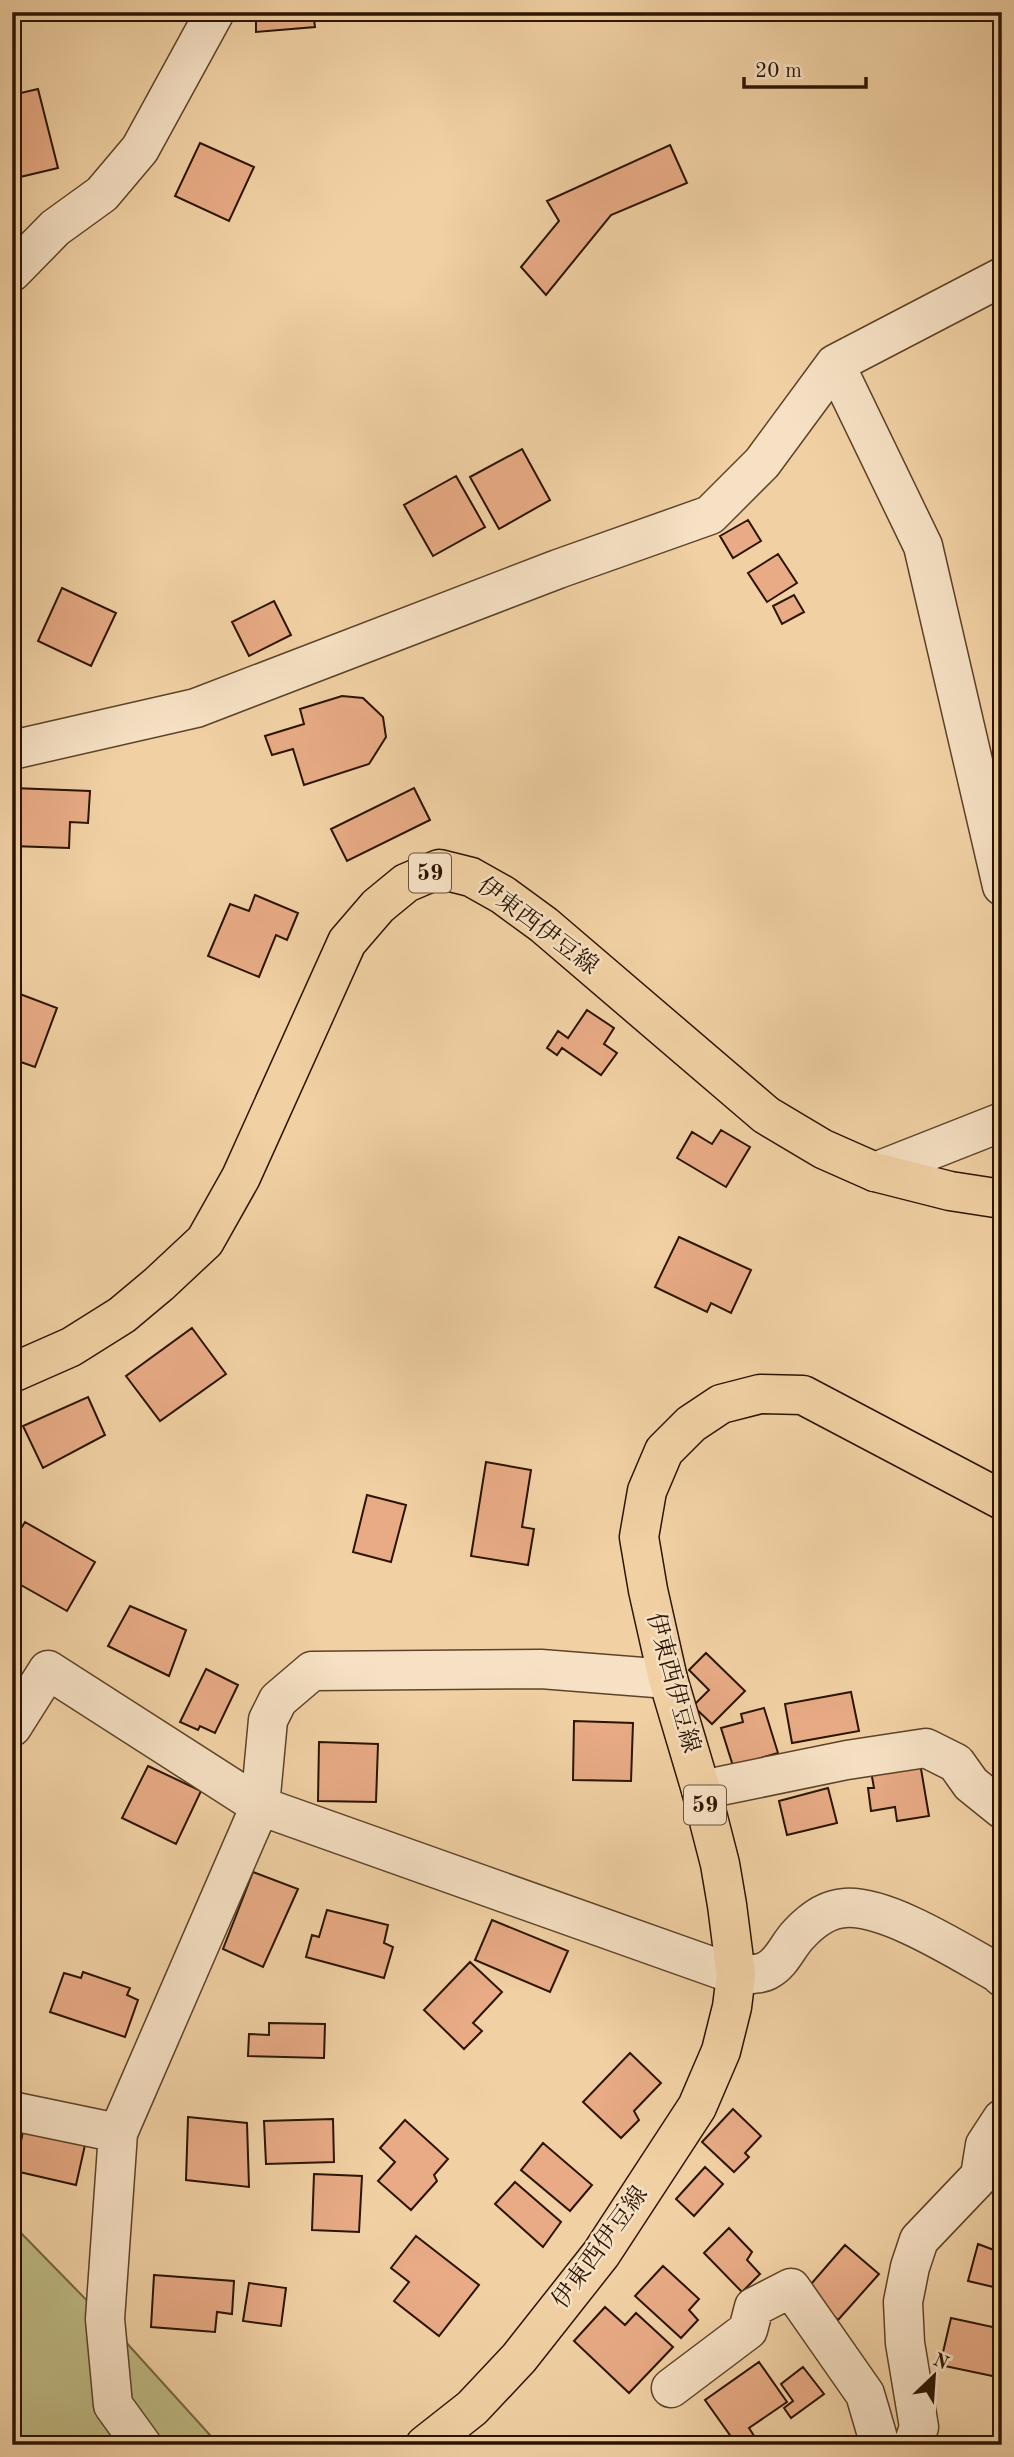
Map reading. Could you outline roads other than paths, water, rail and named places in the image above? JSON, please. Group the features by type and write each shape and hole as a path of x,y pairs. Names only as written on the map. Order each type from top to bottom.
{"main road":[{"name":"伊東西伊豆線","path":"12,1373 71,1347 122,1315 205,1241 241,1177 347,942 387,898 406,883 439,869 471,877 544,925 766,1115 823,1149 876,1172 950,1192 1002,1199"},
{"name":"伊東西伊豆線","path":"425,2445 472,2408 519,2358 601,2254 697,2107 721,2050 732,2007 736,1975 727,1905 701,1790 668,1679 639,1537 647,1491 664,1451 691,1424 721,1404 760,1394 803,1395 1002,1500"}],"street":[{"path":"12,272 55,229 102,194 140,149 215,12"},
{"path":"12,750 196,708 558,569 710,515 762,463 835,364 1002,277"},
{"path":"835,364 923,545 991,793 1002,886"},
{"path":"876,1172 1002,1122"},
{"path":"142,2445 113,2405 105,2319 118,2133 260,1806 268,1720 278,1700 312,1671 541,1669 668,1679"},
{"path":"12,1727 48,1670 260,1806 736,1975 767,1971 782,1957 798,1935 819,1917 843,1908 868,1909 911,1927 1002,1977"},
{"path":"701,1790 847,1760 926,1748 956,1763 971,1784 1002,1809"},
{"path":"12,2111 118,2133"},
{"path":"913,2445 919,2427 905,2343 903,2302 910,2267 919,2240 980,2176 985,2145 1002,2119"},
{"path":"671,2388 748,2330 754,2307 791,2288 865,2395 880,2445"}]}
